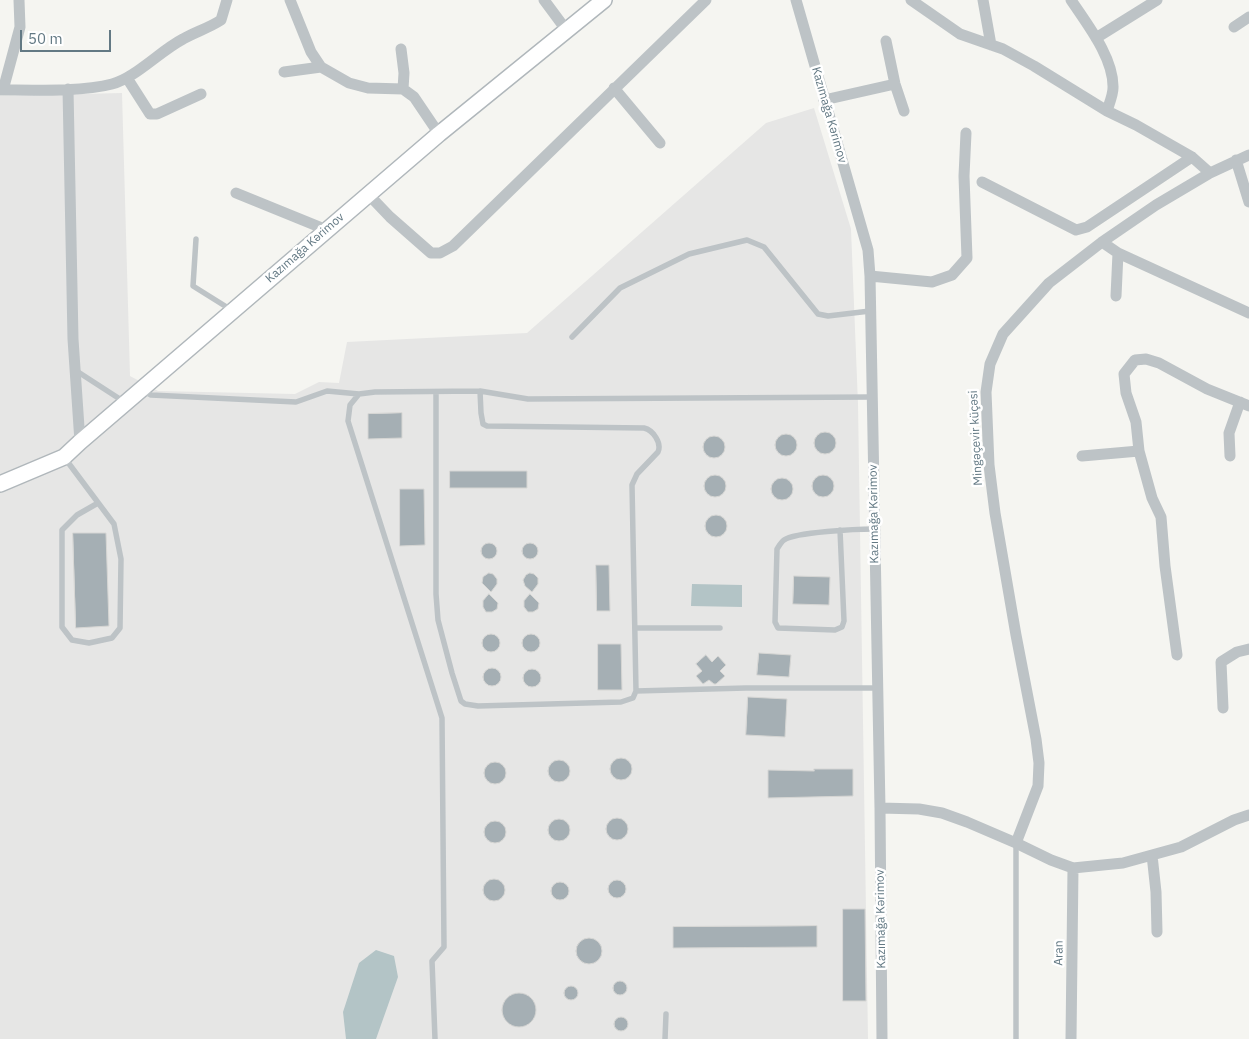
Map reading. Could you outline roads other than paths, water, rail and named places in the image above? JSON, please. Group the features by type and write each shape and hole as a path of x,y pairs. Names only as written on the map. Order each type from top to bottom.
{"street":[{"path":"19,0 20,28 1,90 102,86 127,78 182,39 221,20 227,0"},
{"path":"290,0 311,52 320,67 349,82 368,88 403,89 414,97 439,134"},
{"path":"544,0 567,31"},
{"name":"Kazımağa Kərimov","path":"0,484 64,457 368,194 604,0"},
{"path":"368,194 390,217 431,253 440,253 453,246 706,0"},
{"name":"Kazımağa Kərimov","path":"796,0 868,250 880,808 882,1039"},
{"path":"911,0 960,34 1003,49 1107,111 1136,124 1192,157 1210,173"},
{"path":"983,0 991,45"},
{"path":"1071,0 1096,38 1108,63 1113,89 1107,111"},
{"path":"1096,38 1157,0"},
{"path":"1234,27 1249,17"},
{"path":"886,41 895,84 904,112"},
{"path":"401,50 404,72 403,89"},
{"path":"284,72 320,67"},
{"path":"127,78 150,114 157,114 201,94"},
{"path":"824,100 895,84"},
{"path":"68,88 73,339 80,442"},
{"path":"614,88 660,143"},
{"path":"870,276 932,282 952,275 967,258 964,184 966,133"},
{"name":"Mingəçevir küçəsi","path":"1016,843 1038,786 1039,763 995,512 989,465 986,392 990,364 1003,334 1049,283 1102,242 1156,205 1210,173 1249,155"},
{"path":"982,182 1076,230 1087,227 1192,157"},
{"path":"1236,160 1249,202"},
{"path":"236,193 327,230"},
{"path":"1102,242 1118,253 1249,313"},
{"path":"1116,296 1118,253"},
{"path":"1177,655 1165,566 1161,517 1152,498 1139,451 1136,422 1126,393 1124,374 1134,360 1146,359 1159,363 1207,389 1244,404 1229,433 1230,456"},
{"path":"1082,456 1139,451"},
{"path":"1223,708 1221,662 1237,652 1249,650"},
{"path":"880,808 919,809 942,813 1073,868 1123,863 1181,847 1234,820 1249,816"},
{"path":"1152,855 1156,892 1157,932"},
{"name":"Aran","path":"1072,1039 1073,868"}],"lane":[{"path":"196,239 193,286 232,311"},
{"path":"572,337 620,288 689,254 747,240 764,247 818,314 828,316 870,311"},
{"path":"76,370 126,403"},
{"path":"141,390 151,395 266,402 296,402 327,390 358,394 480,391 528,399 872,397"},
{"path":"436,392 438,620 461,701 465,704 478,706 621,702 633,698 636,691 632,485 637,474 660,448 652,432 644,428 487,426 483,424 480,391"},
{"path":"358,394 350,404 348,420 442,718 444,947 432,961 435,1039"},
{"path":"64,457 114,524 121,559 120,628 112,638 89,643 72,640 62,627 62,530 77,515 98,503"},
{"path":"840,530 844,622 842,626 835,630 778,628 776,622 778,549 783,540 792,536 854,528 874,529"},
{"path":"635,628 720,628"},
{"path":"636,691 746,688 877,688"},
{"path":"1016,843 1016,1039"},
{"path":"665,1039 666,1014"}]}
